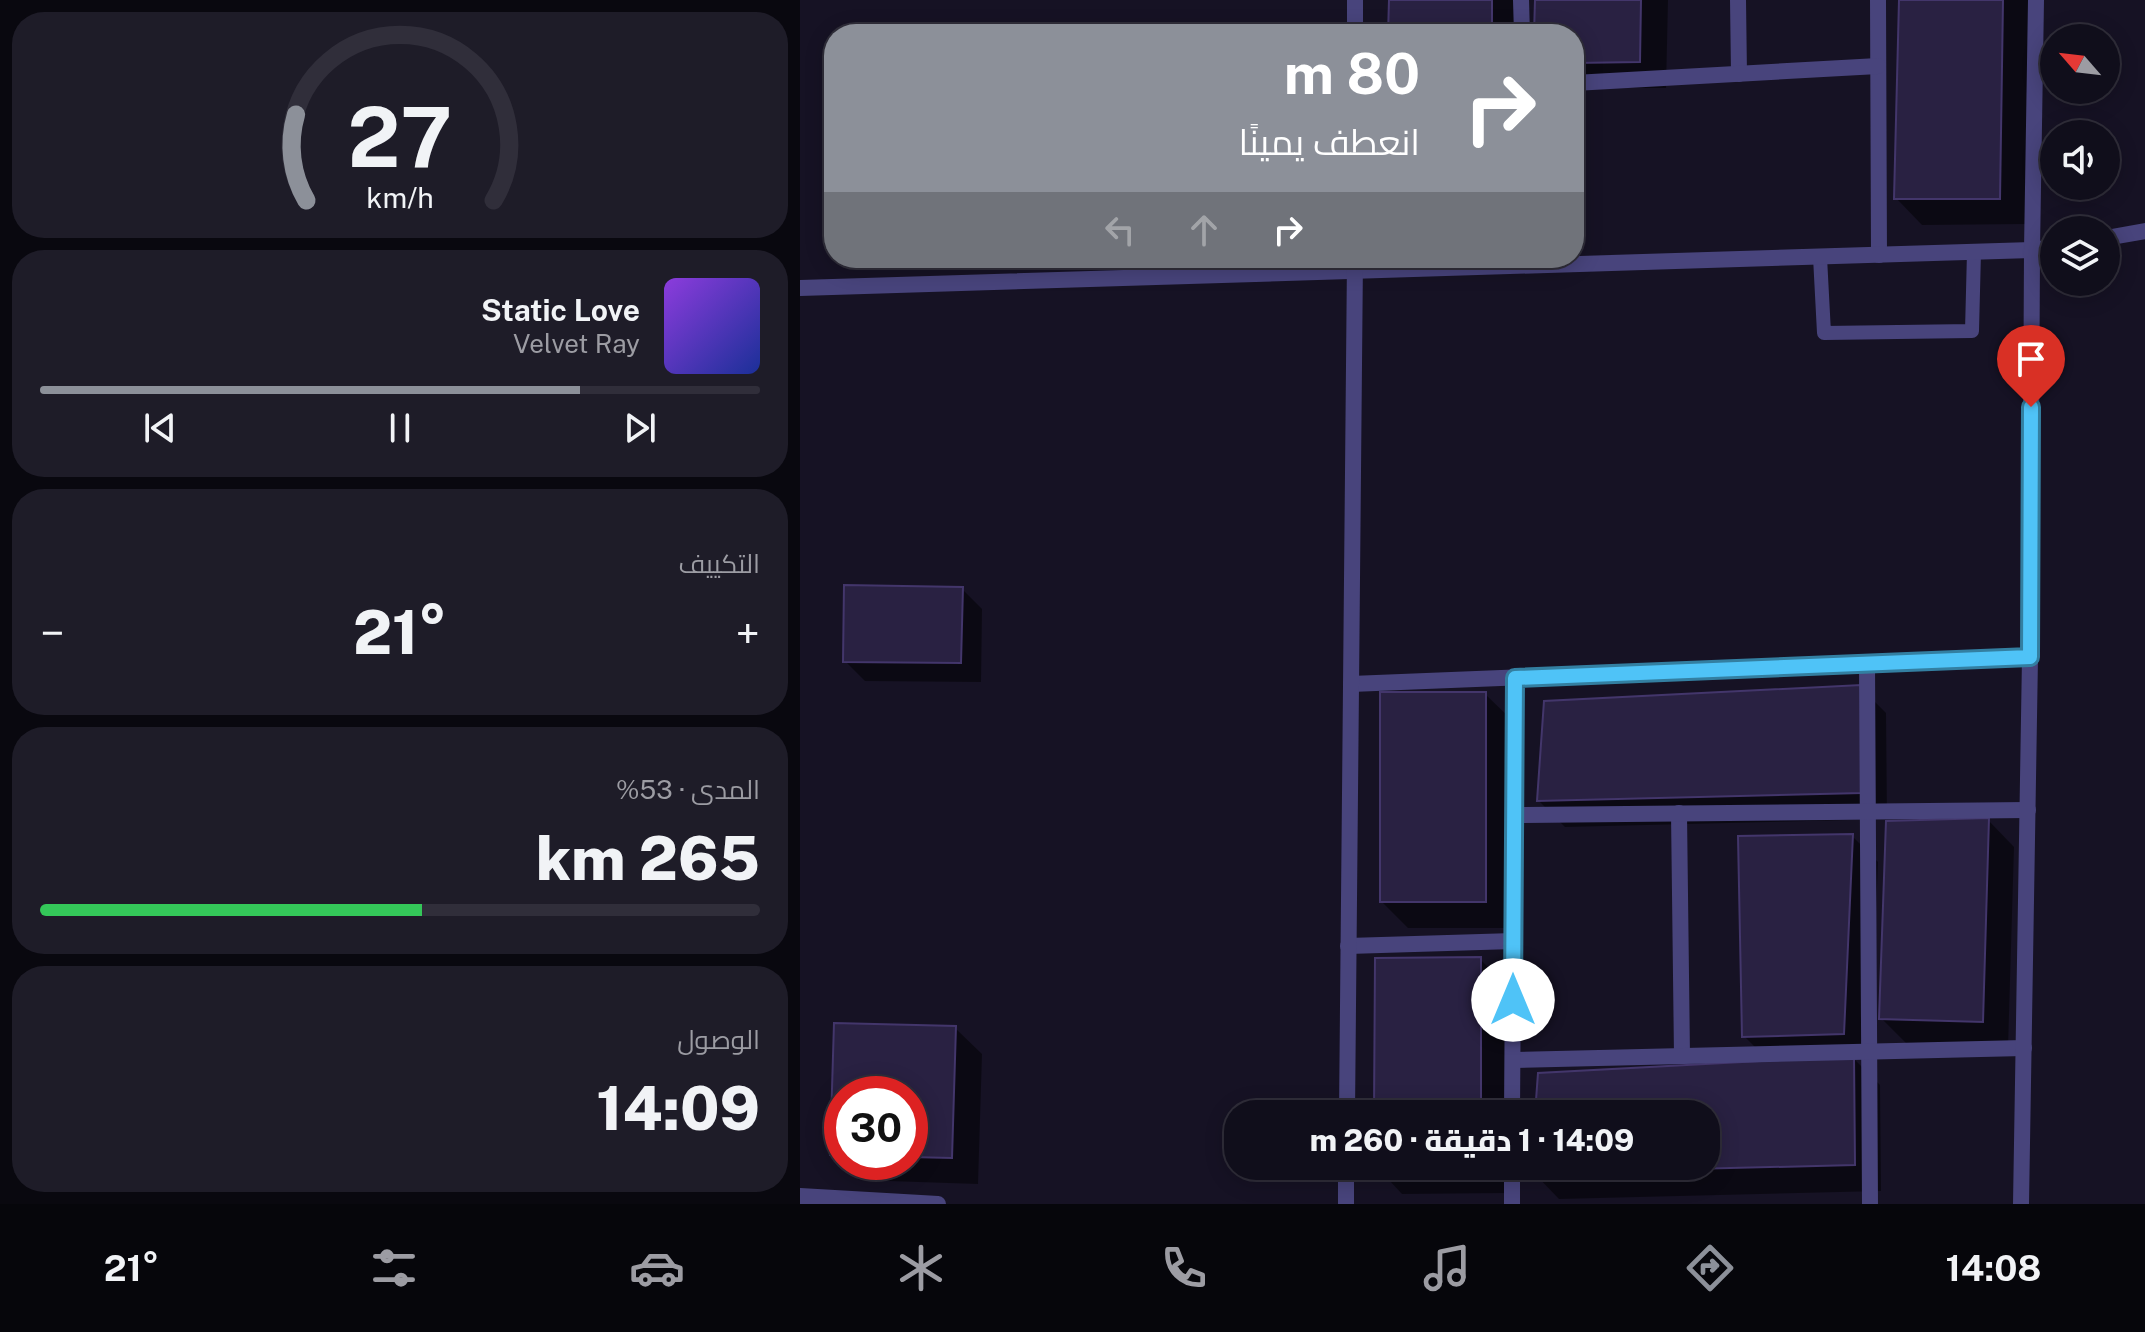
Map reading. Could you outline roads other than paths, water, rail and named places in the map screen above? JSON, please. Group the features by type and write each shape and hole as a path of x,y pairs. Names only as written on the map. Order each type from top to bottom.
{"street":[{"path":"1355,0 1355,24"},
{"path":"1521,0 1522,24"},
{"path":"1738,0 1739,74"},
{"path":"1878,0 1879,255"},
{"path":"2021,1204 2036,0"},
{"path":"1584,82 1878,66"},
{"path":"2120,235 2145,231"},
{"path":"1584,261 2040,249"},
{"path":"800,288 1262,268"},
{"path":"1347,1100 1355,268"},
{"path":"1351,684 2030,657"},
{"path":"1867,663 1870,1204"},
{"path":"1512,1100 1515,678"},
{"path":"1514,815 2028,810"},
{"path":"1679,813 1682,1056"},
{"path":"1348,946 1514,941"},
{"path":"1513,1060 2024,1048"},
{"path":"1346,1180 1346,1204"},
{"path":"1512,1180 1512,1204"},
{"path":"800,1196 938,1204"}],"lane":[{"path":"1820,257 1824,333 1972,331 1974,252"}]}
